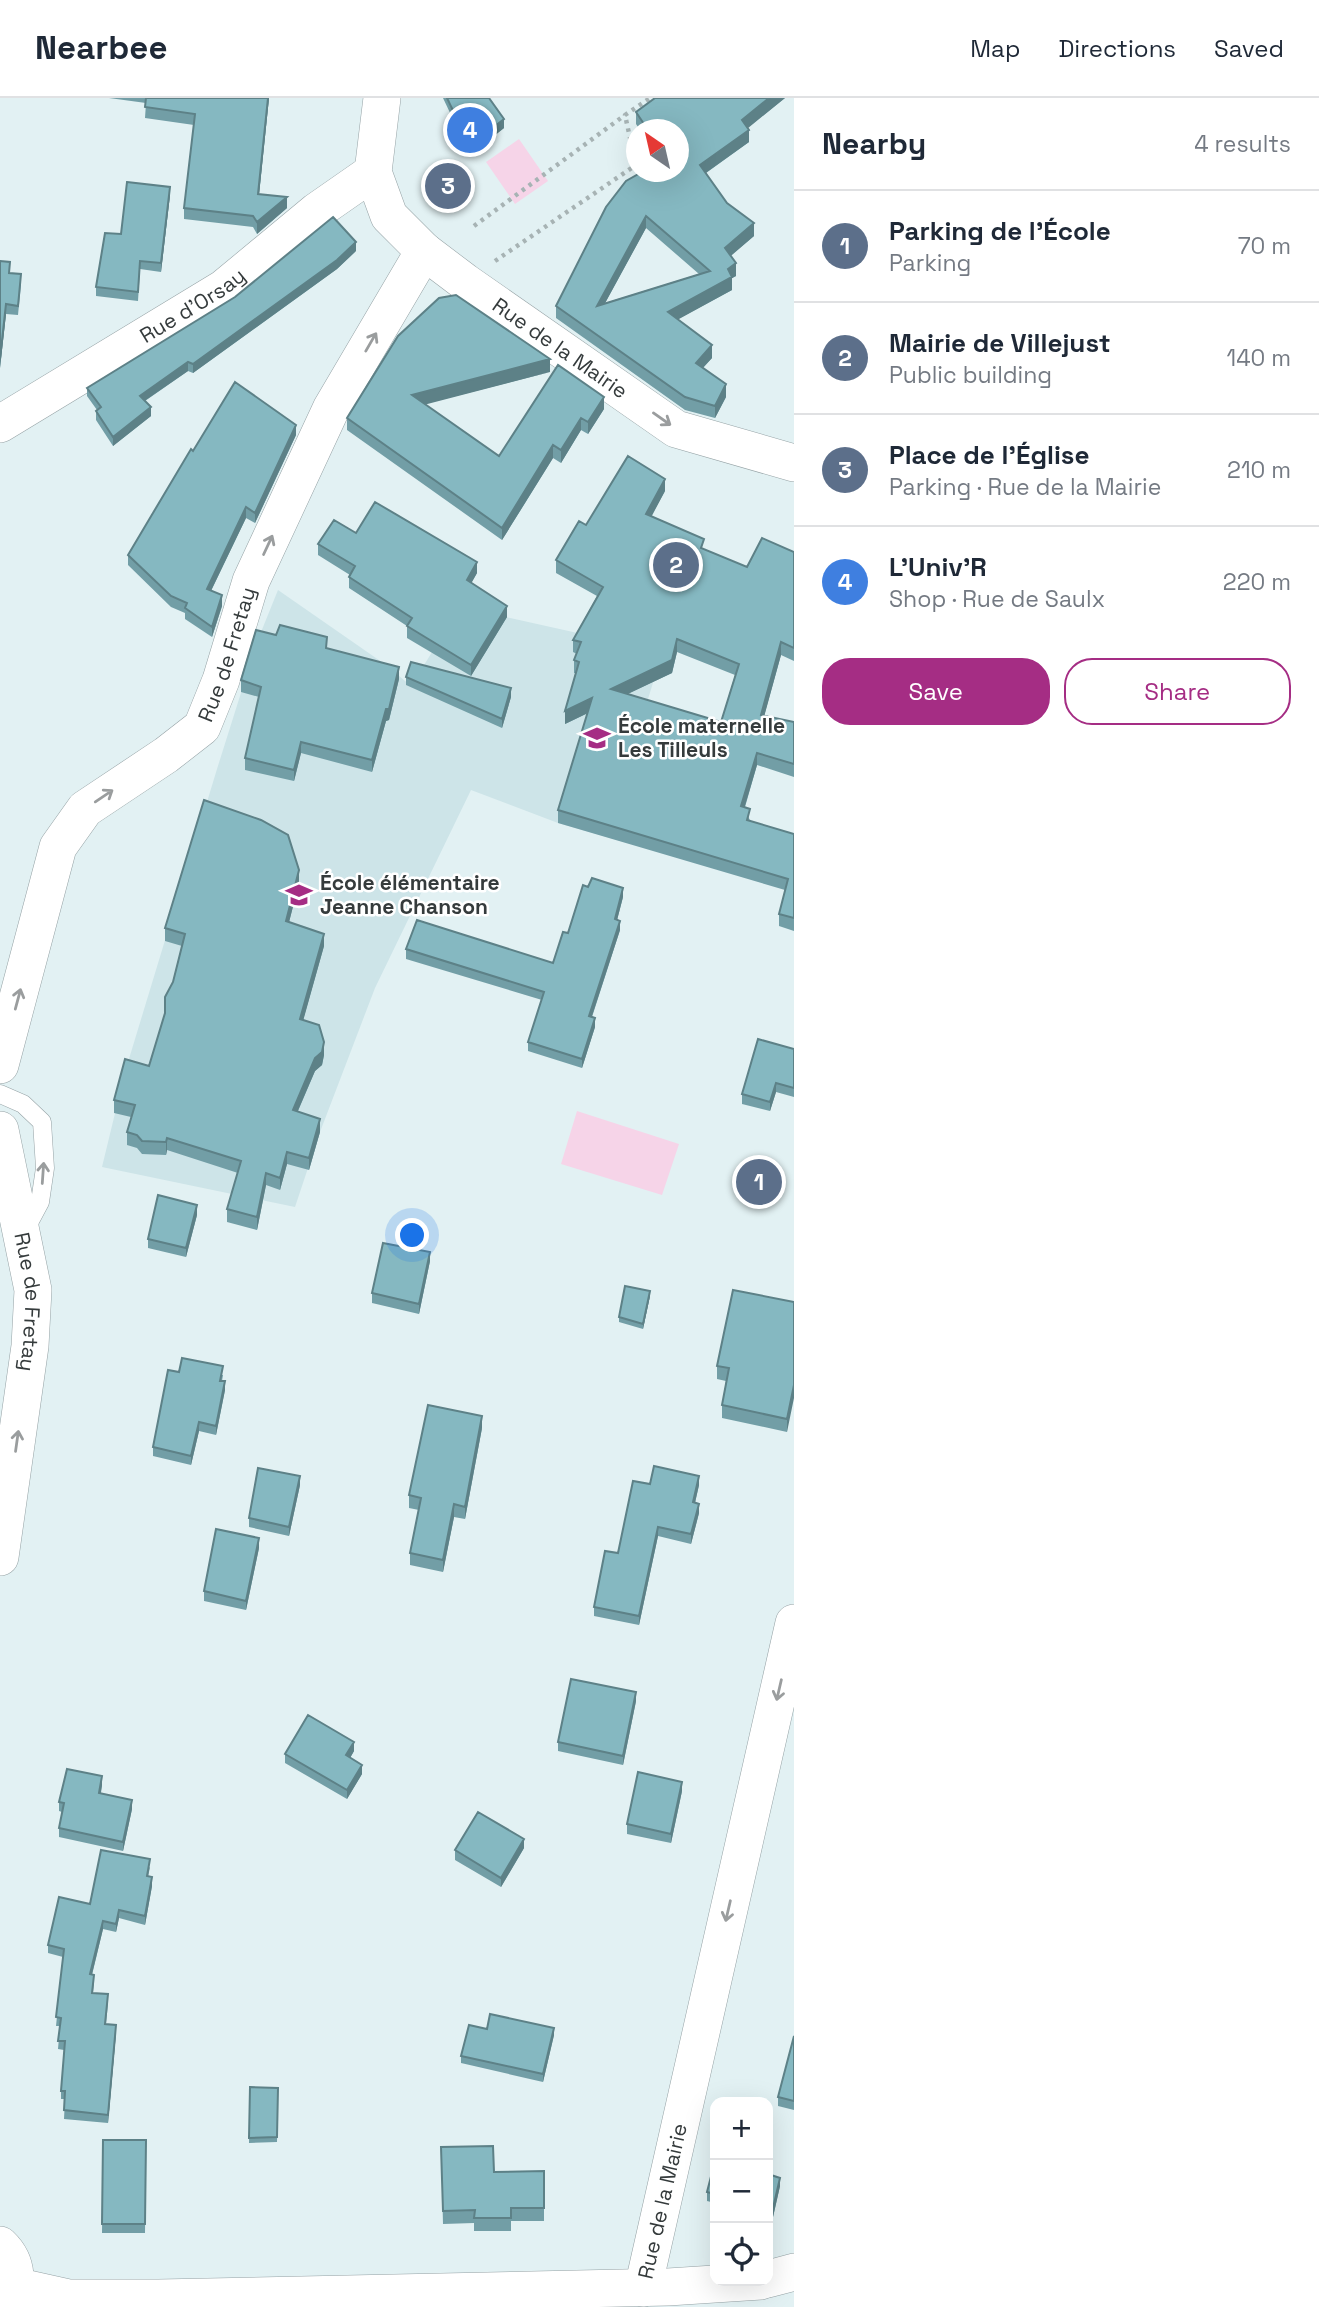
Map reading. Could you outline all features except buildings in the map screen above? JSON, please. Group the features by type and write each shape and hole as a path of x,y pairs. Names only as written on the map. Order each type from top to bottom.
{"street":[{"path":"373,172 382,98"},
{"name":"Rue de la Mairie","path":"373,172 389,216 424,251 677,429 794,463"},
{"name":"Rue d'Orsay","path":"0,424 224,288 317,211 373,172"},
{"name":"Rue de Fretay","path":"0,1065 58,847 85,809 166,755 202,727 221,680 251,582 331,409 424,251"},
{"name":"Rue de Fretay","path":"0,1130 33,1290 30,1346 0,1557"},
{"name":"Rue de la Mairie","path":"10,2297 643,2288 794,1623"},
{"path":"0,2245 11,2259 16,2272 10,2297"},
{"path":"643,2288 757,2288 794,2272"}],"lane":[{"path":"0,1094 23,1104 42,1122 45,1168 40,1202 22,1236"}],"path":[{"path":"474,226 650,98"},
{"path":"625,115 626,120"},
{"path":"494,262 626,172"}],"shaded area":[{"path":"519,139 548,181 515,204 486,162"},
{"name":"École élémentaire Jeanne Chanson","path":"278,590 386,665 411,686 460,607 582,634 656,673 648,699 634,695 631,708 663,853 558,823 471,790 375,988 320,1132 295,1207 102,1167 125,1072 217,769 257,642"},
{"path":"577,1111 679,1144 662,1195 561,1164"}],"place":[{"name":"L’Univ’R","path":"470,130"},
{"name":"Place de l'Église","path":"448,186"},
{"name":"Mairie de Villejust","path":"676,565"},
{"name":"École maternelle Les Tilleuls","path":"597,738"},
{"name":"École élémentaire Jeanne Chanson","path":"299,895"},
{"name":"Parking de l'École","path":"759,1182"}]}
